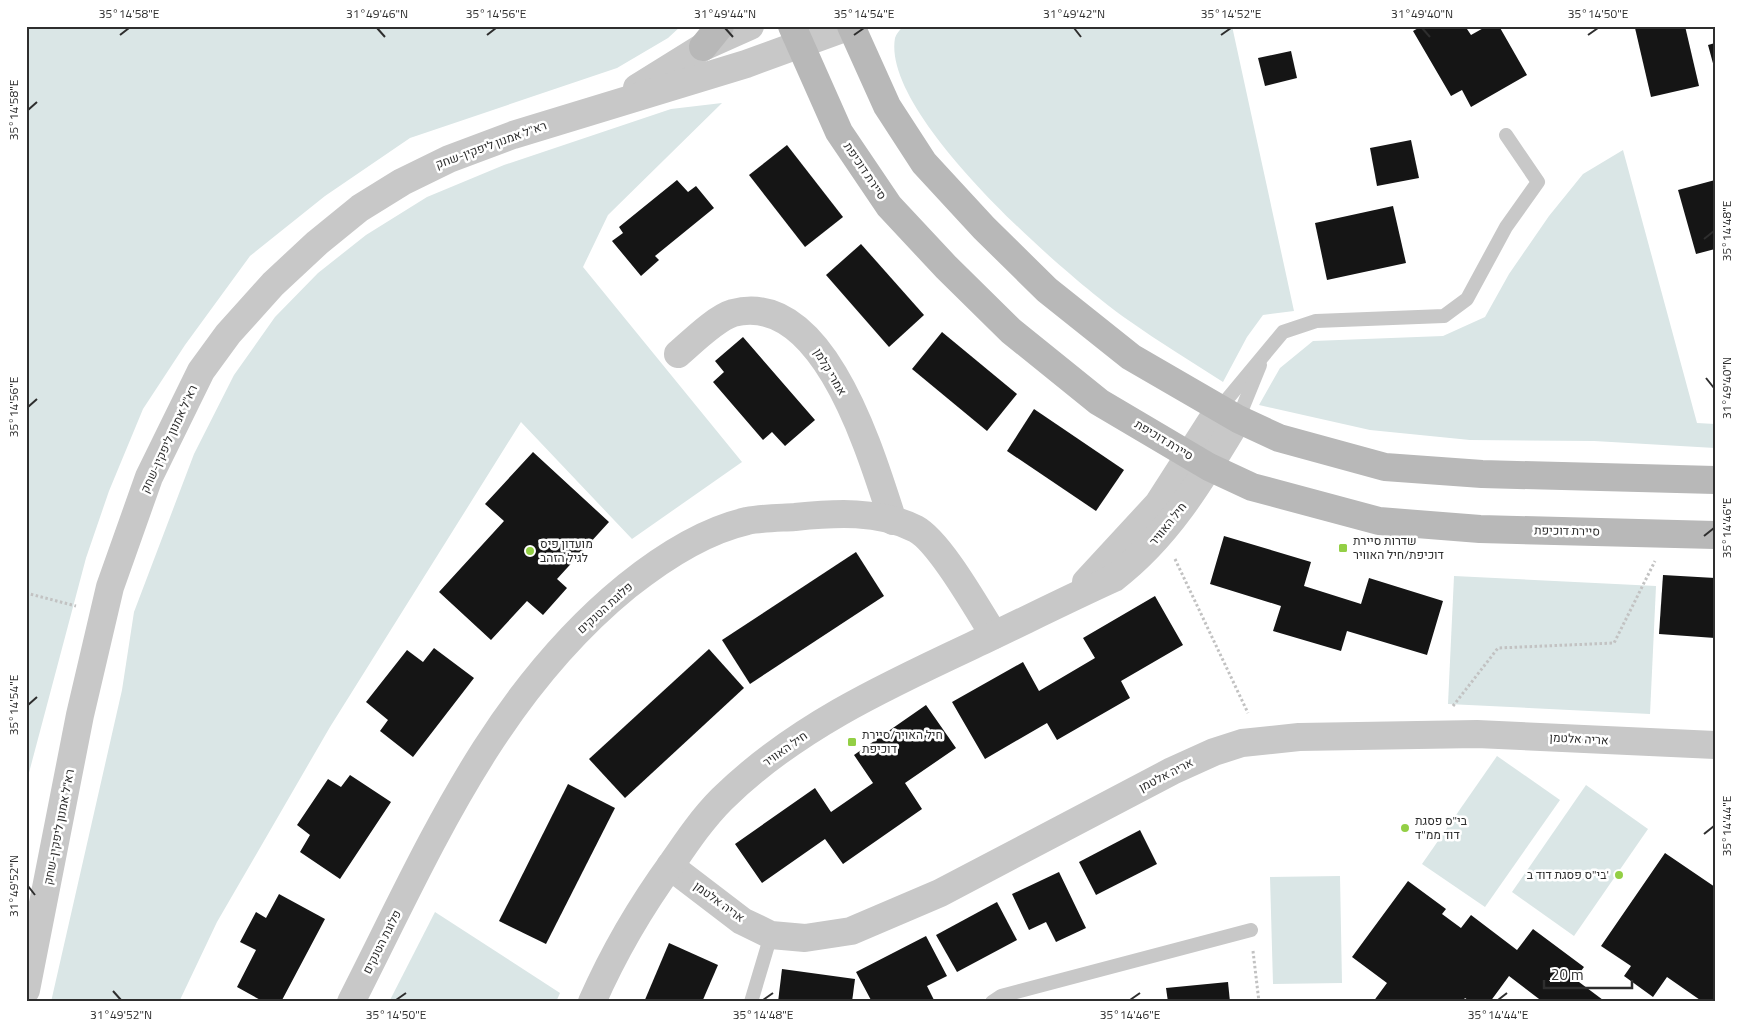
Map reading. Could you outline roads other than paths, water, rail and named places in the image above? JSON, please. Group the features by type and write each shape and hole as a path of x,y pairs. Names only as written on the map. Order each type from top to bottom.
{"main road":[{"path":"703,47 720,26"},
{"path":"850,26 887,106 924,163 984,228 1047,290 1130,357 1228,414 1279,438 1385,467 1482,474 1715,480"},
{"name":"סיירת דוכיפת","path":"796,36 839,132 889,206 946,267 1010,331 1099,402 1199,462 1252,486 1379,522 1480,529 1715,535"}],"street":[{"name":"רא\"ל אמנון ליפקין-שחק","path":"606,106 703,47 750,26"},
{"name":"רא\"ל אמנון ליפקין-שחק","path":"26,990 80,716 110,588 149,477 200,371 228,334 273,284 317,243 360,208 402,182 449,159 512,135 606,106 680,86 796,36 850,26"},
{"name":"אמרי קלמן","path":"678,354 731,314 754,309 784,319 813,344 856,416 893,521"},
{"name":"חיל האוויר","path":"592,1002 608,966 643,904 691,836 722,800 763,763 837,712 905,677 1114,578 1140,558 1162,532 1199,462 1228,414"},
{"name":"חיל האוויר","path":"1070,598 1199,462"},
{"name":"פלוגת הטנקים","path":"351,1002 429,848 474,765 510,711 552,660 603,607 646,572 696,539 748,521 843,512 893,521 918,530 936,549 957,575 994,636"},
{"name":"אריה אלטמן","path":"670,866 742,921 771,935 806,938 851,931 940,893 1206,755 1242,743 1299,737 1476,734 1715,745"}],"lane":[{"path":"1228,414 1265,352 1283,332 1316,321 1444,316 1467,299 1506,227 1538,182 1506,135"},
{"path":"1228,414 1265,352"},
{"path":"992,1002 1001,996 1251,930"},
{"path":"751,1002 771,935"}],"place":[{"name":"שדרות סיירת דוכיפת/חיל האוויר","path":"1343,548"},
{"name":"מועדון פיס לגיל הזהב","path":"530,551"},
{"name":"חיל האויר/סיירת דוכיפת","path":"852,742"},
{"name":"בי\"ס פסגת דוד ממ\"ד","path":"1405,828"},
{"name":"בי\"ס פסגת דוד ב'","path":"1619,875"}]}
